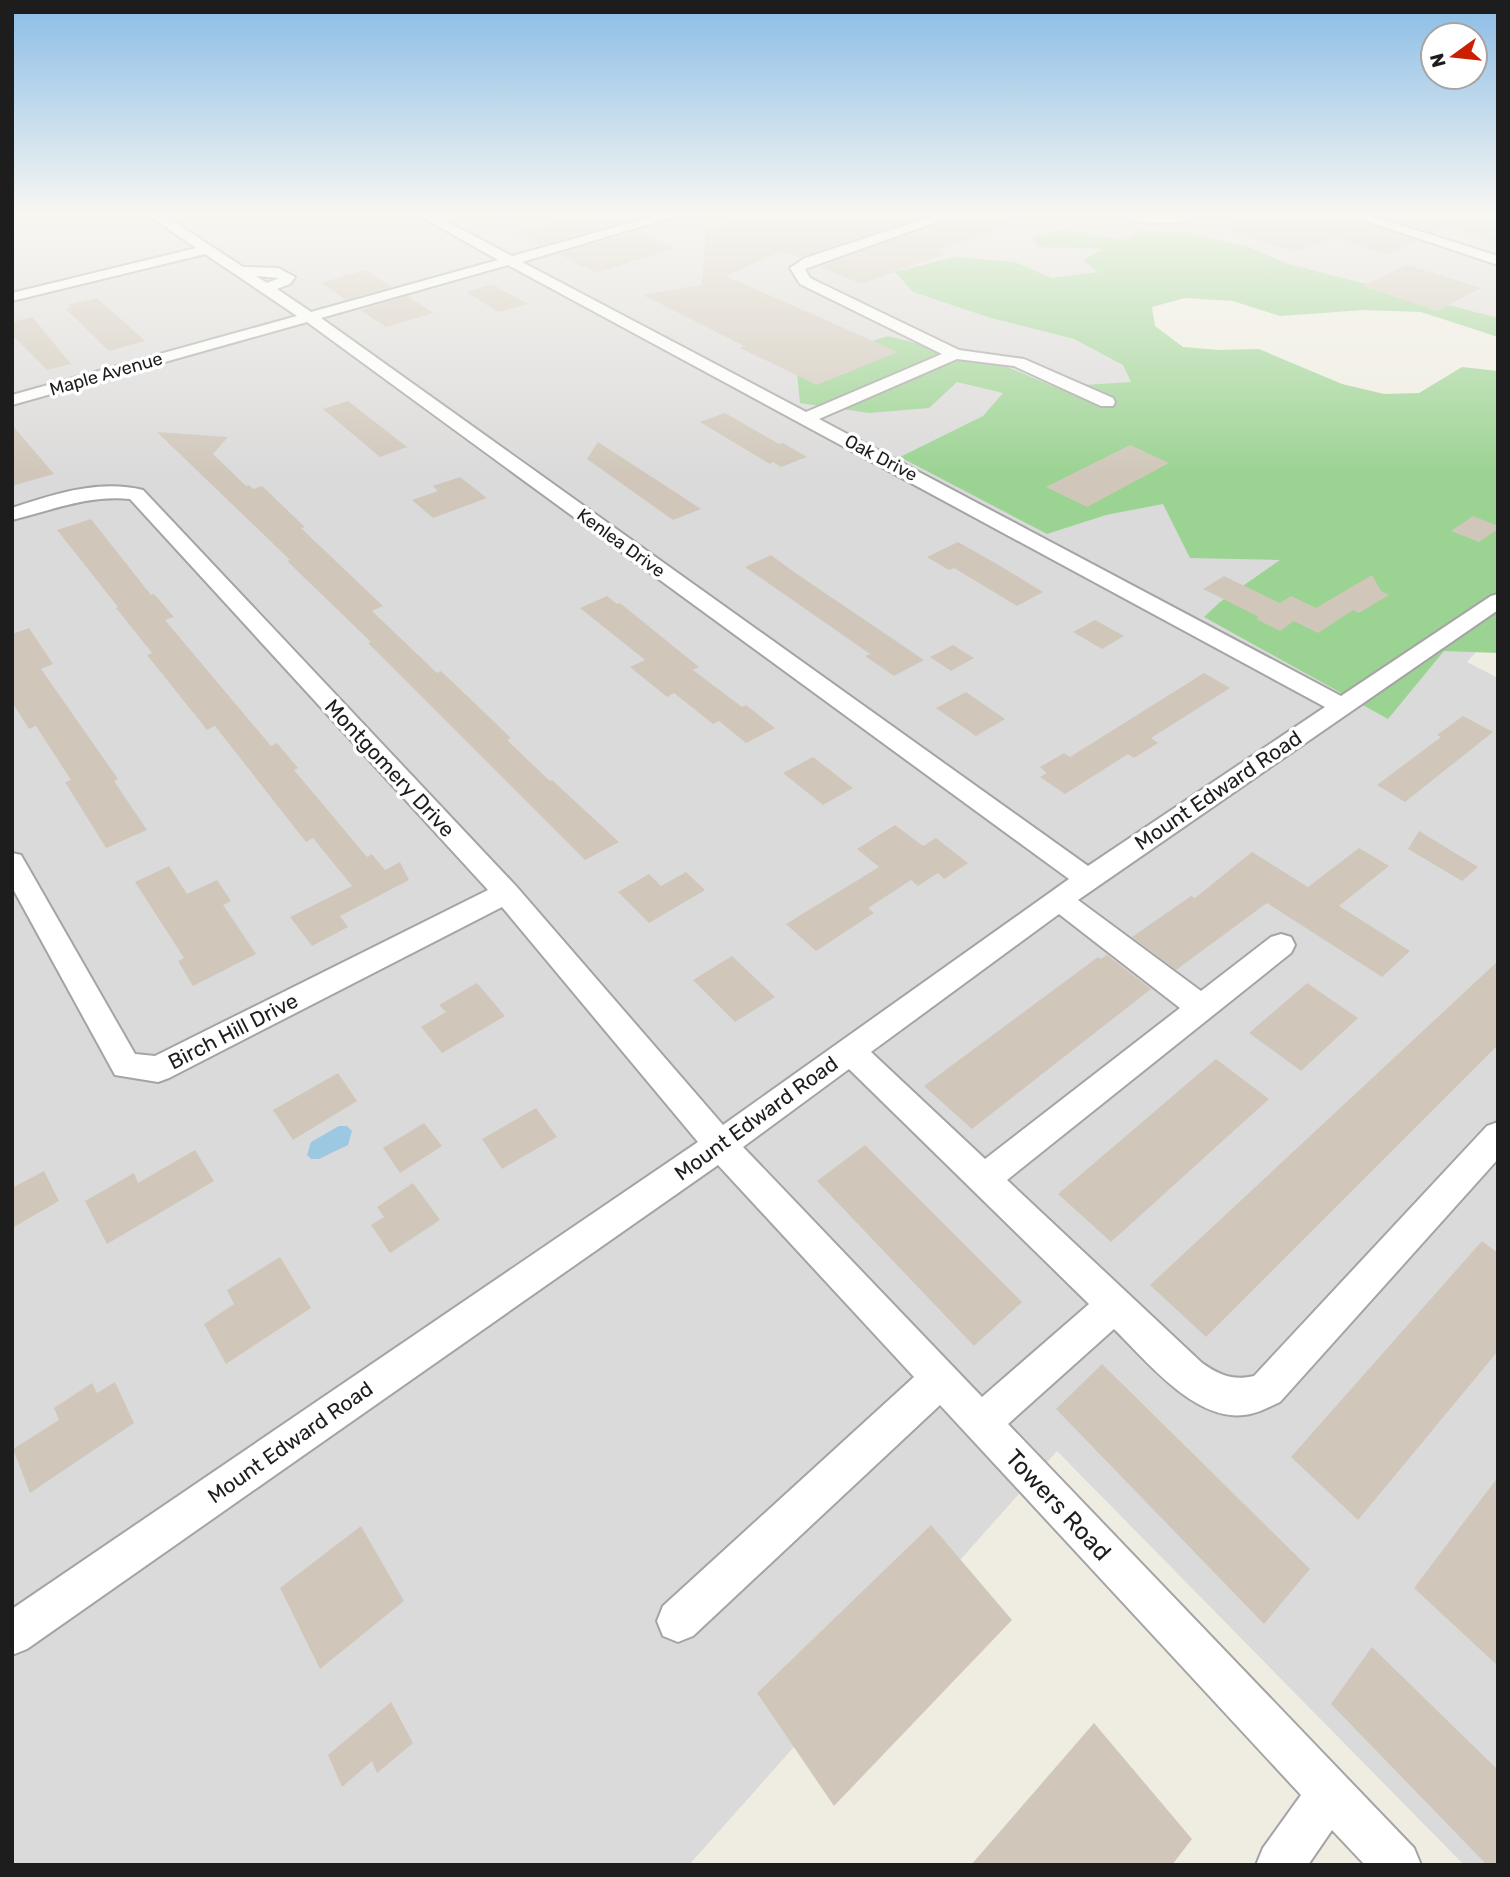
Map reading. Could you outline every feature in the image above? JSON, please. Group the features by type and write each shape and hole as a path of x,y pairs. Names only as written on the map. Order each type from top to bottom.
{"street":[{"name":"Kenlea Drive","path":"284,300 1088,878"},
{"name":"Maple Avenue","path":"12,400 373,300"},
{"name":"Oak Drive","path":"583,300 1342,706"},
{"path":"844,300 955,354 1018,362 1107,402"},
{"path":"807,418 955,354"},
{"name":"Montgomery Drive","path":"12,514 61,497 107,490 136,494 506,893 720,1145"},
{"name":"Mount Edward Road","path":"12,1634 720,1145 1088,878 1498,600"},
{"name":"Birch Hill Drive","path":"12,862 127,1066 158,1069 506,893"},
{"path":"1059,900 1202,1008"},
{"path":"984,1179 1281,945"},
{"path":"850,1051 1204,1388 1221,1396 1238,1399 1254,1396 1267,1389 1498,1136"},
{"name":"Towers Road","path":"720,1145 1397,1865"},
{"path":"981,1423 1115,1305"},
{"path":"678,1620 940,1379"},
{"path":"1280,1865 1330,1793"}],"shaded area":[{"path":"12,300 1163,300 1103,329 1498,628 1467,662 1498,678 1498,1865 1464,1865 1057,1451 689,1865 12,1865"},
{"path":"1401,300 1498,300 1498,330"}],"green space":[{"path":"936,300 1179,300 1152,307 1155,326 1183,347 1259,349 1342,384 1384,394 1419,393 1462,367 1498,371 1498,653 1444,651 1388,719 1204,617 1220,602 1280,560 1190,558 1163,504 1106,515 1047,534 900,457 983,416 1003,393 957,382 929,408 869,413 800,403 797,373 843,350 888,336 1005,366 1055,387 1131,382 1123,365 1074,339 991,318"},
{"path":"1210,300 1426,300 1498,318 1498,337 1421,312 1364,310 1280,316 1233,301"}],"water":[{"path":"339,1126 347,1126 352,1131 348,1145 319,1159 311,1159 307,1155 311,1142"}],"building":[{"path":"99,300 145,341 109,351 66,309 71,307 68,305"},
{"path":"395,300 413,300 434,313 386,327 360,310"},
{"path":"478,300 520,300 528,304 498,312"},
{"path":"652,300 779,300 898,352 817,385 740,348 744,346"},
{"path":"1403,300 1459,300 1437,311"},
{"path":"32,317 71,364 47,370 12,335 12,322"},
{"path":"348,401 407,447 380,457 323,409"},
{"path":"725,413 807,457 781,467 773,462 770,464 700,422"},
{"path":"12,425 54,474 12,486"},
{"path":"157,432 228,437 213,454 246,486 249,485 253,489 262,486 305,527 301,528 383,606 372,611 437,673 441,671 511,738 507,740 619,842 585,860 368,643 371,642 287,561 290,560"},
{"path":"598,442 701,509 673,520 587,459"},
{"path":"1130,445 1169,463 1087,507 1046,487"},
{"path":"460,477 487,498 433,518 412,500 438,491 433,486"},
{"path":"1473,516 1498,526 1498,529 1479,542 1451,531"},
{"path":"91,519 151,595 154,594 174,617 165,620 271,746 277,743 298,768 294,770 367,857 372,854 385,870 400,862 409,880 340,916 348,927 312,946 290,917 352,886 313,838 306,842 215,726 207,730 147,655 152,653 57,530"},
{"path":"958,542 1043,592 1017,606 954,568 949,570 927,557"},
{"path":"771,555 924,660 894,676 865,656 870,654 745,567"},
{"path":"1372,575 1381,591 1389,595 1359,613 1353,610 1318,633 1294,621 1280,631 1256,619 1259,617 1203,589 1224,576 1280,603 1291,596 1316,608"},
{"path":"607,596 617,604 620,603 699,667 693,670 775,728 746,743 719,721 713,724 674,693 667,697 630,667 645,660 580,608"},
{"path":"1095,620 1124,636 1102,649 1073,632"},
{"path":"29,628 53,664 41,669 118,779 114,781 147,830 106,848 65,782 71,780 36,726 29,729 12,702 12,634"},
{"path":"953,645 974,658 951,671 930,657"},
{"path":"1204,673 1230,688 1151,738 1158,743 1134,758 1128,754 1065,794 1040,777 1047,773 1040,767 1064,753 1070,757"},
{"path":"966,692 1005,719 976,736 936,708"},
{"path":"1463,716 1493,732 1405,802 1377,785 1441,737 1437,735"},
{"path":"813,757 853,788 823,805 783,773"},
{"path":"895,825 923,846 936,838 968,863 944,879 938,873 918,886 911,880 868,908 874,913 816,951 786,924 879,867 857,849"},
{"path":"1419,831 1478,867 1462,881 1408,849"},
{"path":"1359,848 1389,866 1339,906 1410,951 1382,977 1267,903 1176,970 1132,937 1191,896 1195,898 1252,852 1308,887"},
{"path":"169,866 187,894 217,880 231,901 223,905 256,954 193,986 178,961 184,958 135,882"},
{"path":"686,872 705,890 649,923 618,892 649,874 661,886"},
{"path":"1107,955 1151,989 972,1129 924,1086 1098,957 1101,959"},
{"path":"732,956 775,997 735,1022 693,980"},
{"path":"1498,961 1498,1045 1206,1337 1150,1285"},
{"path":"477,983 505,1016 442,1053 421,1027 446,1012 439,1005"},
{"path":"1307,983 1358,1018 1301,1071 1249,1033"},
{"path":"1216,1059 1269,1099 1111,1242 1058,1194"},
{"path":"338,1073 357,1101 293,1140 273,1110"},
{"path":"536,1108 557,1137 502,1169 482,1139"},
{"path":"424,1123 442,1146 400,1173 383,1148"},
{"path":"865,1145 1022,1302 974,1346 817,1181"},
{"path":"195,1150 214,1181 107,1244 85,1201 134,1173 138,1183"},
{"path":"44,1171 59,1201 12,1228 12,1188"},
{"path":"413,1183 440,1220 390,1253 371,1225 384,1217 377,1207"},
{"path":"1482,1241 1498,1253 1498,1351 1358,1520 1291,1457"},
{"path":"280,1257 311,1308 226,1364 204,1324 234,1304 227,1290"},
{"path":"1102,1364 1310,1569 1264,1624 1056,1409"},
{"path":"115,1382 134,1423 30,1493 13,1449 59,1420 54,1408 92,1383 97,1393"},
{"path":"1498,1477 1498,1666 1414,1588"},
{"path":"931,1525 1012,1620 834,1806 757,1693"},
{"path":"361,1526 404,1601 320,1669 280,1588"},
{"path":"1372,1647 1498,1770 1498,1865 1487,1865 1331,1704"},
{"path":"391,1702 413,1743 377,1773 372,1761 342,1787 328,1755"},
{"path":"1094,1723 1192,1839 1172,1865 971,1865"}]}
